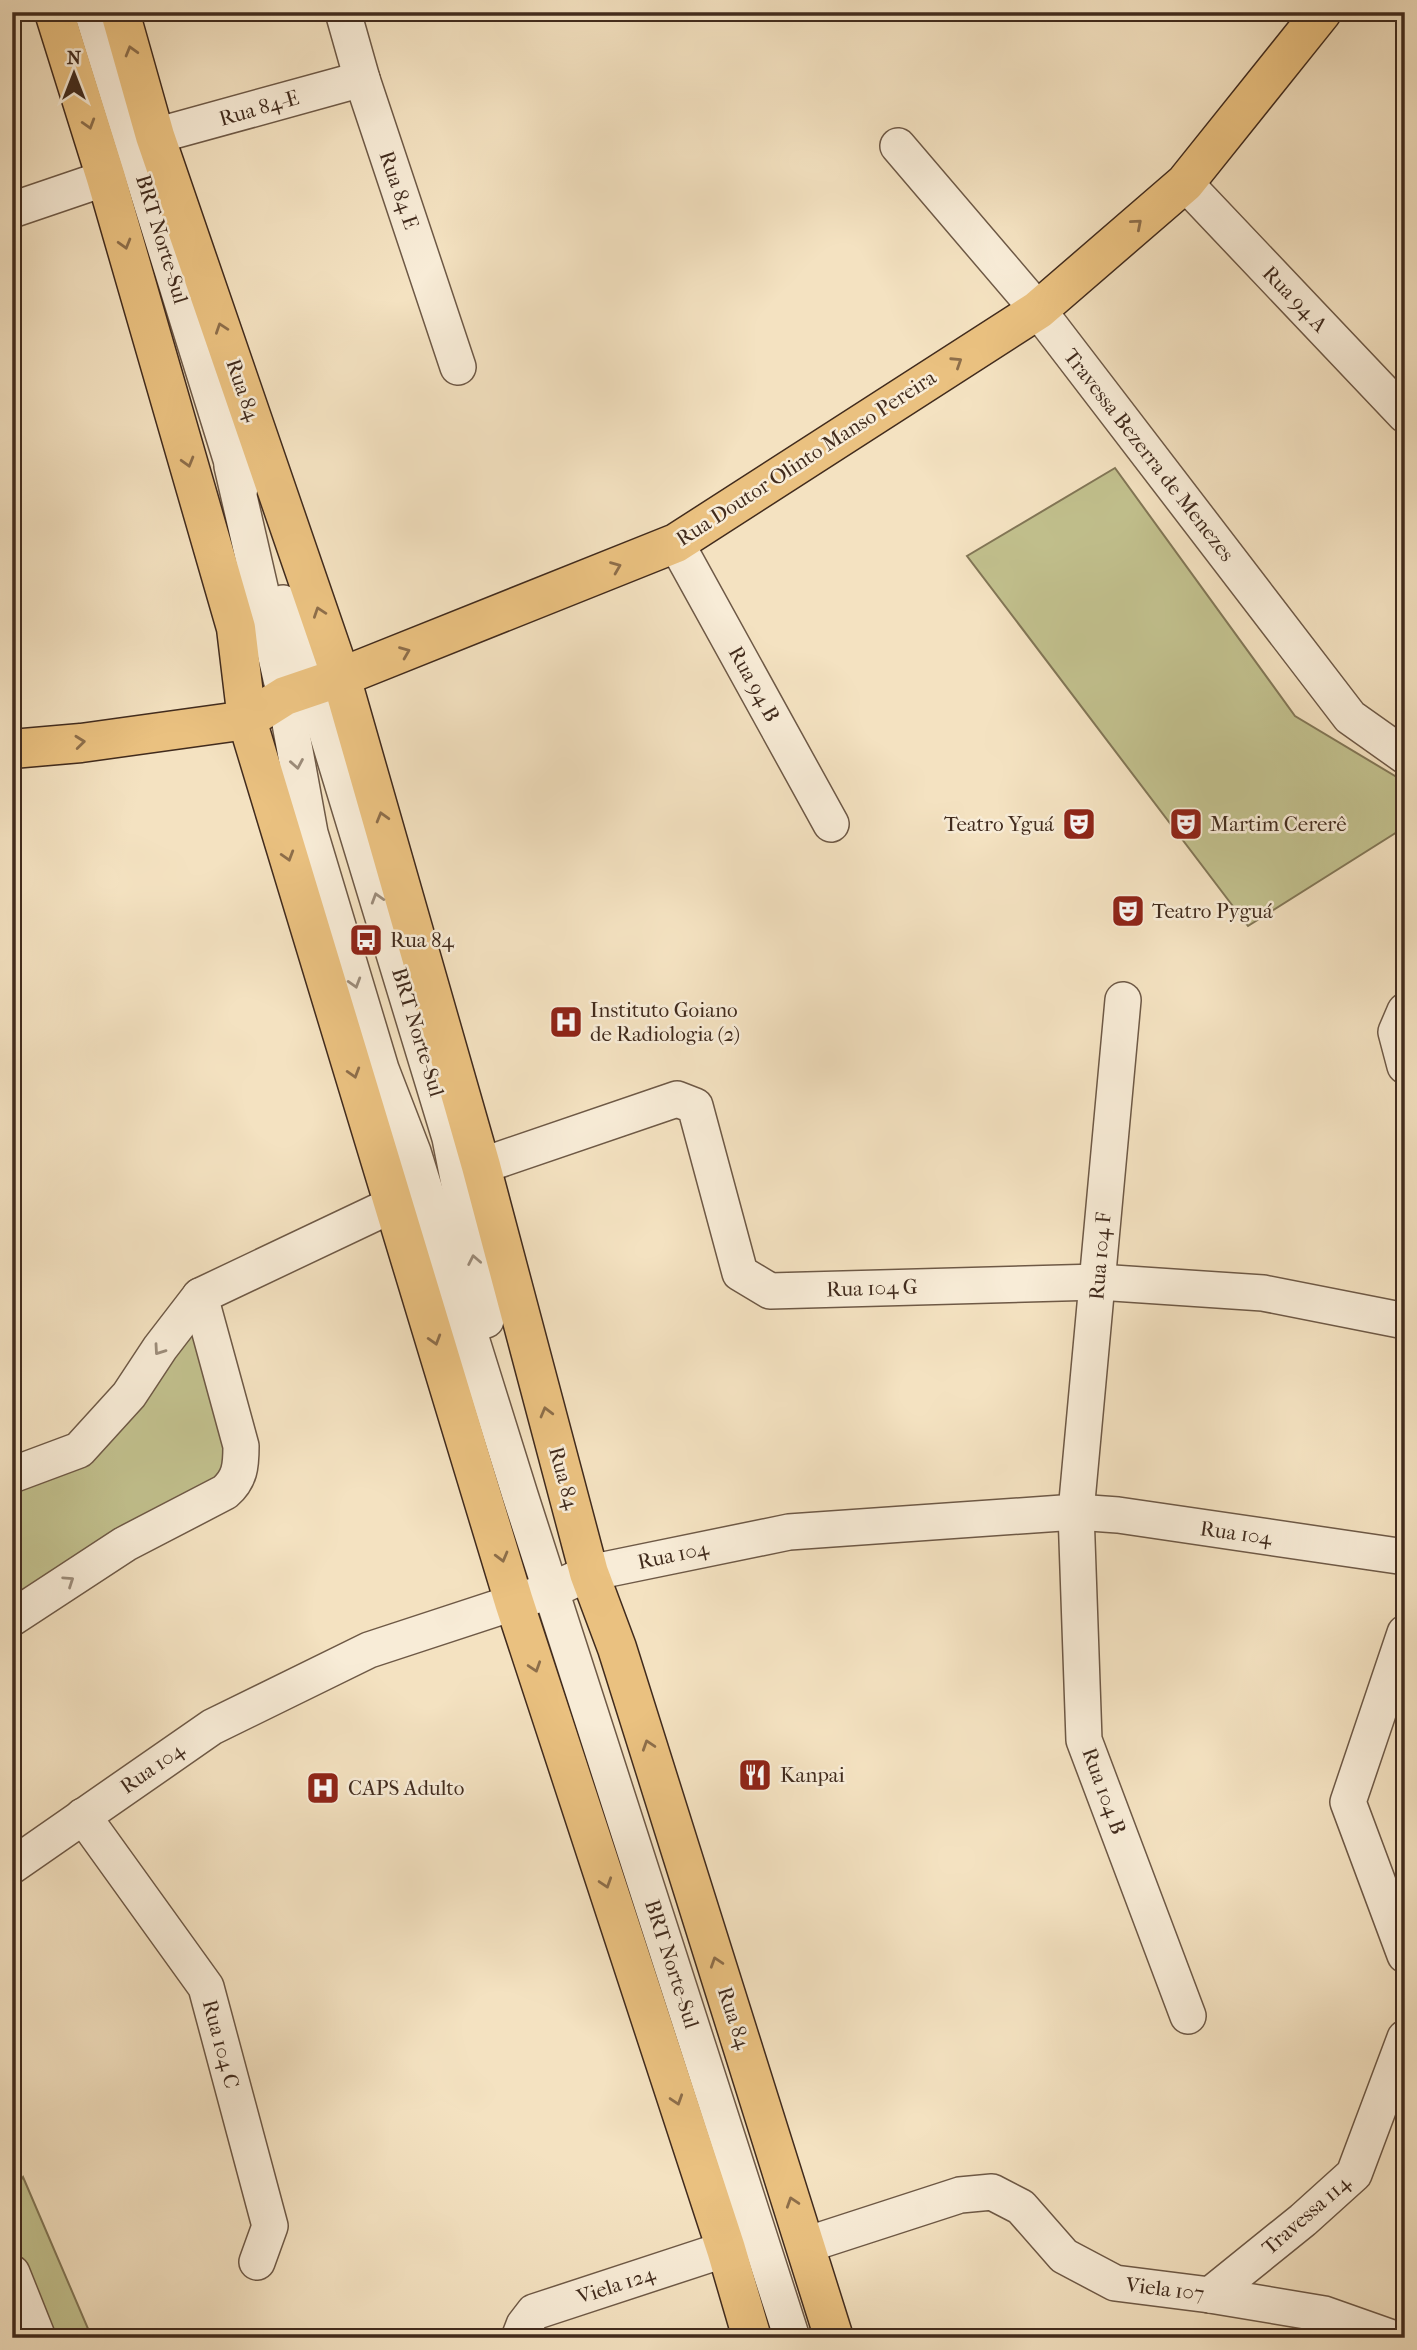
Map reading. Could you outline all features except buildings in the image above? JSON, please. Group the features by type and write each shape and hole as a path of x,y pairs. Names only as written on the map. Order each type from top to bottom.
{"main road":[{"path":"54,12 106,178 236,628 247,720 514,1602 726,2249 752,2338"},
{"name":"Rua 84","path":"120,12 313,687 481,1166 589,1573 617,1648 834,2338"},
{"name":"Rua Doutor Olinto Manso Pereira","path":"12,749 80,743 247,720 313,687 676,543 1038,310 1185,183 1322,12"}],"street":[{"name":"BRT Norte-Sul","path":"92,12 232,466 313,687 450,1138 519,1493"},
{"name":"Rua 84 E","path":"344,12 362,79 458,367"},
{"name":"Rua 84-E","path":"156,136 362,79"},
{"name":"Travessa Bezerra de Menezes","path":"898,146 1038,310 1350,717 1405,756"},
{"path":"12,210 106,178"},
{"name":"Rua 94 A","path":"1185,183 1405,415"},
{"name":"Rua 94 B","path":"676,543 831,824"},
{"name":"BRT Norte-Sul","path":"313,687 310,833 382,1069 413,1152 519,1493 792,2338"},
{"name":"Rua 104 F","path":"1076,1512 1123,1000"},
{"path":"1405,1011 1396,1032 1405,1066"},
{"name":"Rua 104 G","path":"481,1166 677,1099 695,1106 740,1273 770,1291 1098,1282 1263,1293 1405,1321"},
{"path":"12,1475 79,1450 129,1395 160,1348 200,1296 394,1204"},
{"path":"12,1618 125,1544 225,1492 236,1482 241,1466 241,1446 200,1296"},
{"name":"Rua 104","path":"12,1866 212,1727 369,1650 552,1590 589,1573 789,1532 1076,1512 1118,1515 1405,1557"},
{"name":"Rua 104 B","path":"1076,1512 1084,1740 1188,2016"},
{"path":"1405,1633 1348,1802 1405,1955"},
{"name":"Rua 104 C","path":"83,1816 206,1987 270,2226 257,2262"},
{"name":"Travessa 114","path":"1210,2295 1303,2220 1354,2174 1405,2038"},
{"name":"Viela 107","path":"806,2245 960,2195 992,2192 1021,2207 1064,2256 1115,2283 1324,2314 1392,2338"},
{"name":"Viela 124","path":"519,2338 523,2325 534,2312 726,2249"},
{"path":"12,2273 38,2338"}],"shaded area":[{"path":"1115,468 1295,716 1405,782 1405,827 1248,926 967,556"},
{"path":"191,1325 226,1450 222,1474 12,1601 12,1489"},
{"path":"23,2177 92,2338 12,2338 12,2193"}],"place":[{"name":"Teatro Yguá","path":"1079,824"},
{"name":"Martim Cererê","path":"1186,824"},
{"name":"Teatro Pyguá","path":"1128,911"},
{"name":"Rua 84","path":"366,940"},
{"name":"Instituto Goiano de Radiologia (2)","path":"566,1022"},
{"name":"Kanpai","path":"755,1775"},
{"name":"CAPS Adulto","path":"323,1788"}]}
